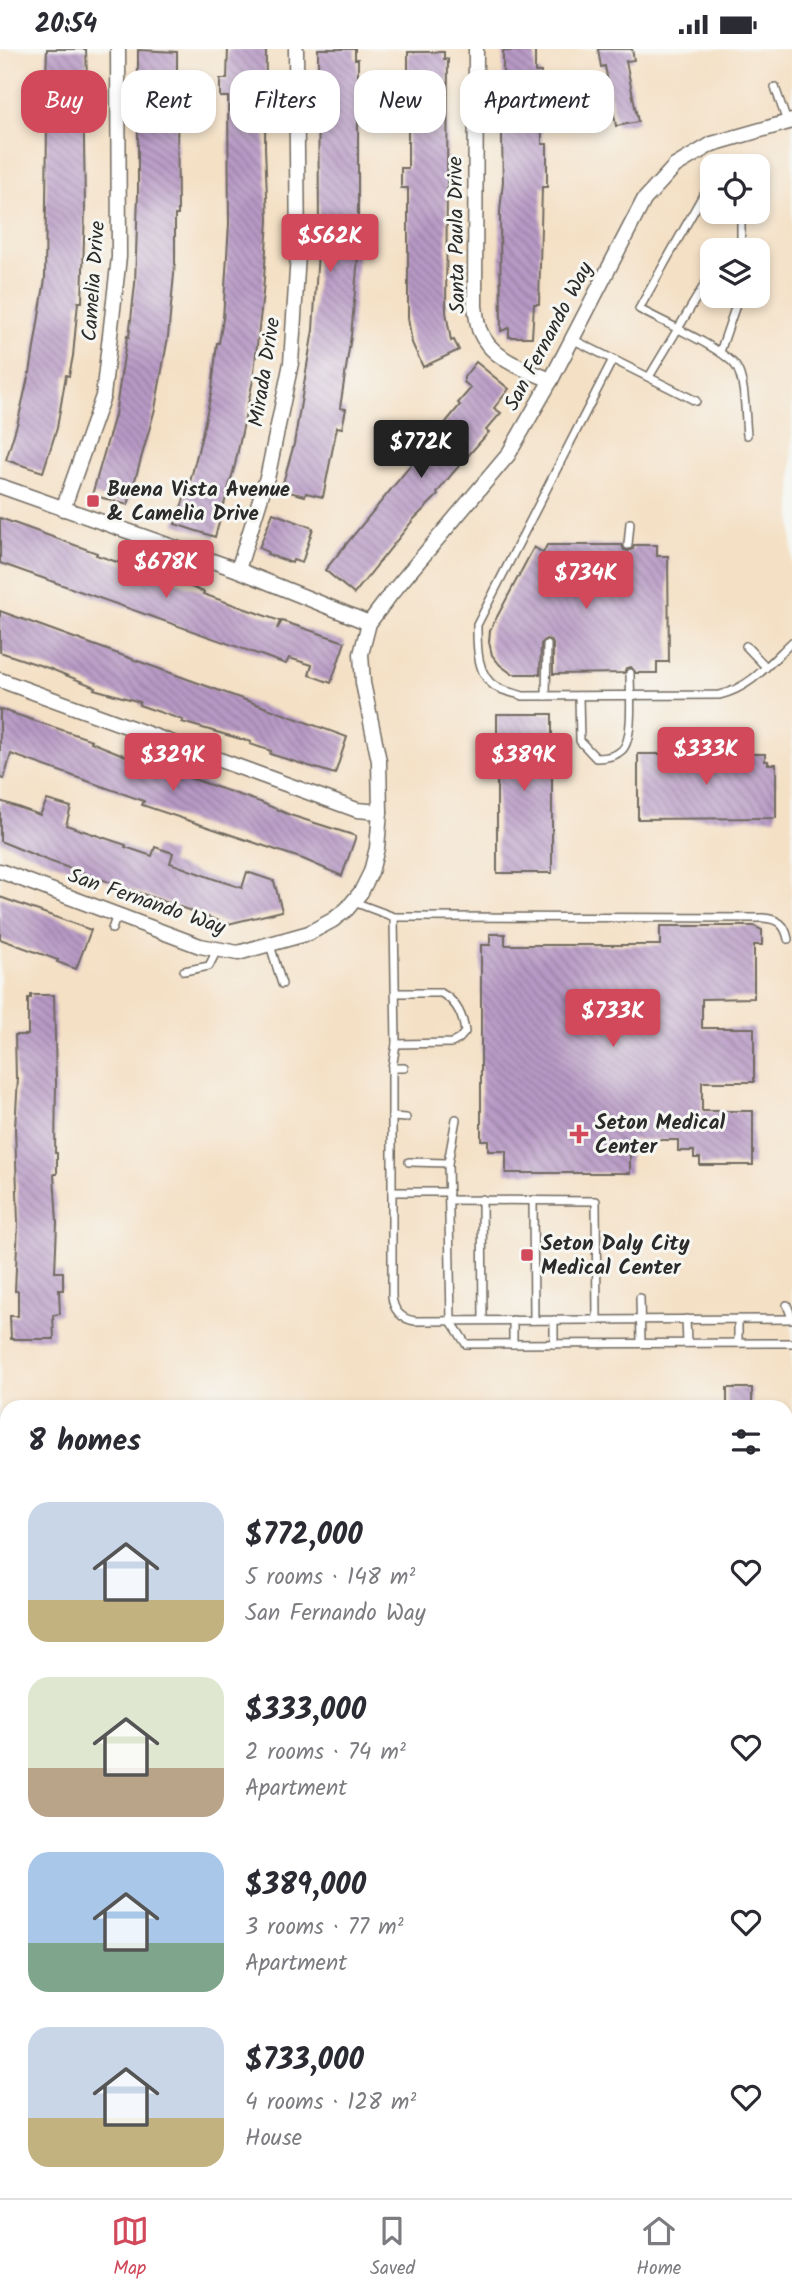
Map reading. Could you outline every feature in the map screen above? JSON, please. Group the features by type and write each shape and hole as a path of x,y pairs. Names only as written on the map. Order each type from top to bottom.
{"street":[{"name":"Camelia Drive","path":"62,509 105,384 119,257 118,49"},
{"name":"Mirada Drive","path":"238,569 268,474 291,363 298,255 296,49"},
{"name":"Santa Paula Drive","path":"476,49 475,306 479,329 490,347 512,365 551,380"},
{"name":"San Fernando Way","path":"0,871 115,922 217,950 238,953 297,938 323,926 354,902 371,873 377,848 380,812 379,761 363,683 361,654 369,623 508,455 551,380 644,200 675,166 712,144 790,121"},
{"path":"0,486 238,569 369,623"},
{"path":"0,680 357,810 380,812"}],"lane":[{"path":"775,87 790,121"},
{"path":"700,200 639,309 720,352 736,366 744,396 747,435"},
{"path":"649,377 700,293"},
{"path":"720,352 735,308"},
{"path":"571,339 696,401"},
{"path":"612,361 477,625 477,654 486,675 495,687 523,696 719,695 735,691 750,682 792,642"},
{"path":"628,545 631,523"},
{"path":"546,696 547,645"},
{"path":"746,646 766,667"},
{"path":"579,696 580,741 596,758 609,758 622,750 629,740 630,673"},
{"path":"354,902 394,917 763,918 780,922 788,939"},
{"path":"394,917 397,1044 392,1068 392,1296 394,1307 401,1316 410,1320 451,1321 792,1318 787,1305"},
{"path":"270,945 282,984"},
{"path":"184,971 209,966 217,950"},
{"path":"396,993 441,993 448,996 460,1013 464,1032 452,1043 397,1044"},
{"path":"392,1068 404,1068"},
{"path":"392,1117 406,1118"},
{"path":"456,1119 448,1163 451,1321 466,1344 792,1343"},
{"path":"409,1162 448,1163"},
{"path":"392,1192 482,1199 596,1201 597,1320"},
{"path":"482,1199 483,1320"},
{"path":"533,1200 534,1320"},
{"path":"640,1298 641,1343"},
{"path":"686,1319 687,1343"},
{"path":"738,1319 738,1343"},
{"path":"513,1320 513,1344"},
{"path":"554,1320 554,1343"}],"building":[{"path":"47,49 86,49 87,70 46,70"},
{"path":"228,49 266,49 266,70 230,70 230,133 265,133 268,220 253,380 235,465 215,537 175,524 190,482 202,435 223,319 229,224 228,97 220,97 220,79 227,79"},
{"path":"318,49 355,49 355,59 358,59 358,70 354,70 354,133 358,133 358,257 351,336 340,408 346,409 342,428 337,427 323,497 281,490 294,444 313,330 319,236 318,133 340,133 340,70 318,70"},
{"path":"598,49 632,49 634,60 626,61 638,122 616,126 614,70 601,67"},
{"path":"138,50 177,52 177,70 138,70"},
{"path":"535,50 535,70 503,70 503,51"},
{"path":"408,52 444,52 444,59 448,59 446,312 451,341 454,340 459,350 423,367 412,343 408,318 408,188 401,188 401,168 408,168 408,133 446,133 446,70 408,70"},
{"path":"47,133 84,133 82,302 78,302 69,376 66,375 57,428 43,472 6,460 30,373 45,279"},
{"path":"138,133 177,133 178,215 175,215 175,264 168,337 155,409 128,505 92,495 115,415 127,336 129,337 135,284"},
{"path":"502,133 542,133 542,144 547,144 547,187 542,187 539,304 534,304 532,337 509,337 509,328 501,331 500,212 503,181"},
{"path":"476,362 509,389 494,408 501,413 438,495 414,519 354,594 325,570 460,405 458,403 471,388 464,382 464,377"},
{"path":"273,513 313,528 302,563 293,560 292,563 267,554 268,552 259,548"},
{"path":"0,518 280,621 277,629 282,621 345,642 331,683 309,675 312,665 289,658 286,664 0,563"},
{"path":"547,545 622,545 624,550 628,551 633,549 634,545 657,545 657,556 668,556 669,662 657,662 657,673 636,673 631,667 626,668 624,673 553,674 553,644 546,639 541,644 540,674 512,674 500,665 492,655 490,630 534,547 543,553"},
{"path":"0,611 347,737 335,774 270,754 271,751 250,744 251,742 182,722 183,720 139,705 140,702 94,689 95,687 51,669 0,652"},
{"path":"0,709 92,740 91,742 126,756 290,815 356,836 342,876 303,859 142,805 144,801 11,754 4,779 0,778"},
{"path":"497,714 552,714 552,873 497,873"},
{"path":"638,754 765,754 768,764 776,764 776,818 638,819"},
{"path":"47,800 71,807 66,825 152,856 155,847 173,853 170,863 214,879 242,888 247,872 274,881 282,911 228,924 0,841 0,801 40,815"},
{"path":"0,897 91,930 76,969 0,939"},
{"path":"660,926 754,926 762,930 762,945 754,945 754,998 702,999 702,1028 754,1028 754,1082 702,1082 702,1111 753,1111 753,1165 700,1165 700,1158 694,1158 694,1151 678,1151 678,1140 630,1140 630,1173 506,1173 506,1151 488,1151 488,1140 481,1140 481,945 490,945 490,934 505,934 505,945 660,945"},
{"path":"31,995 54,995 57,1153 57,1174 54,1174 57,1223 55,1272 63,1272 63,1290 59,1290 60,1314 53,1315 54,1339 11,1339 10,1316 18,1316 18,1291 15,1291 18,1223 15,1128 18,1078 15,1035 28,1035 28,998 31,998"},
{"path":"727,1388 752,1388 752,1400 727,1400"}],"place":[{"name":"Buena Vista Avenue & Camelia Drive","path":"93,501"},
{"name":"Seton Medical Center","path":"579,1134"},
{"name":"Seton Daly City Medical Center","path":"527,1255"}]}
